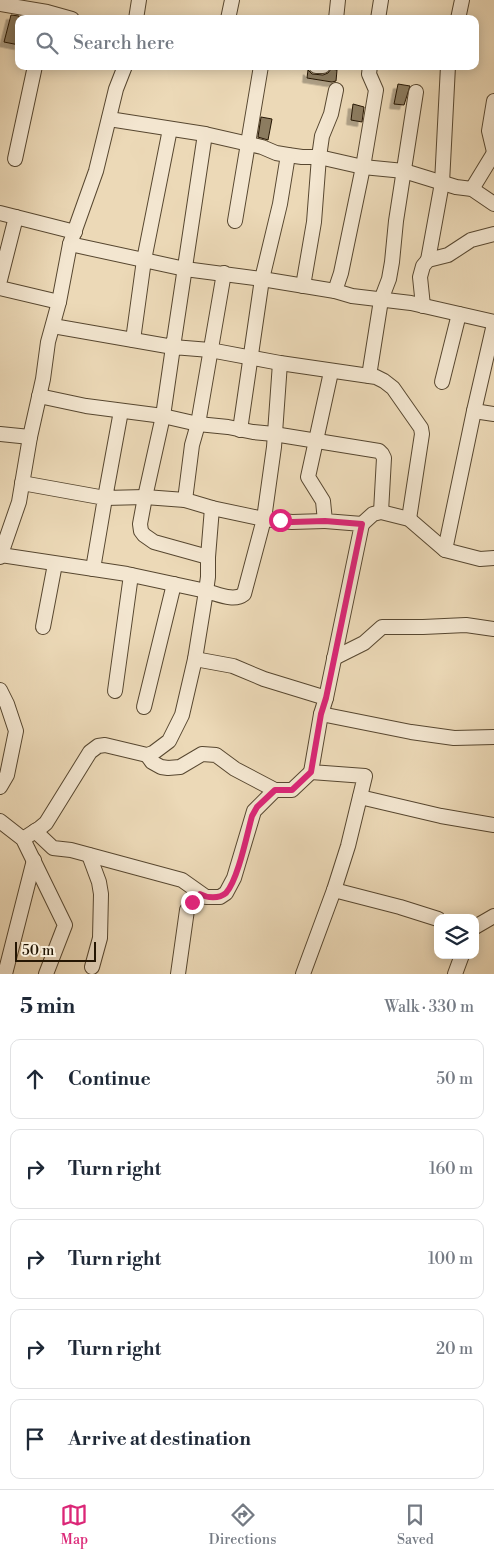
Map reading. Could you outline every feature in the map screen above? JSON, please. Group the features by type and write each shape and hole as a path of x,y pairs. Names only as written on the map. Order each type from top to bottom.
{"street":[{"path":"137,15 139,0"},
{"path":"229,15 232,0"},
{"path":"336,15 338,0"},
{"path":"379,15 381,0"},
{"path":"459,15 462,0"},
{"path":"0,4 46,15"},
{"path":"15,159 34,70"},
{"path":"123,70 116,88 96,171 73,238 48,342 19,502 1,556 131,575 232,597 244,594 264,519 274,447 280,363"},
{"path":"235,221 260,70"},
{"path":"335,291 341,273 363,167 376,90 369,74 370,70"},
{"path":"423,306 420,277 423,266 428,260 442,183 448,70"},
{"path":"303,286 314,222 322,136 331,114 336,90"},
{"path":"369,376 381,300 391,270 396,221 416,92"},
{"path":"472,189 494,153 489,131 494,102"},
{"path":"109,119 205,134 288,155 319,157 363,167 404,170 456,187 472,189 494,204"},
{"path":"133,340 144,260 170,128"},
{"path":"205,134 163,416 140,524 144,535 154,542 208,557"},
{"path":"240,430 262,279 280,204 288,155"},
{"path":"0,213 144,260 185,269 224,273 335,291 352,296 423,306 494,323 445,550"},
{"path":"0,280 16,217"},
{"path":"428,260 448,255 471,240 494,234"},
{"path":"185,500 192,445 198,424 224,273"},
{"path":"0,288 59,302"},
{"path":"442,382 459,314"},
{"path":"53,326 133,340 210,350 331,372 376,377 389,384 422,428 409,519"},
{"path":"325,521 323,502 308,477 331,372"},
{"path":"39,396 121,411 163,416 198,424 379,451 384,458 381,512"},
{"path":"474,410 494,414"},
{"path":"93,569 121,411"},
{"path":"0,434 30,437"},
{"path":"22,483 105,498 145,497 185,500 264,519 292,522 325,521 362,524"},
{"path":"29,835 46,823 90,752 98,746 116,746 147,755 153,753 169,741 173,735 182,715 195,659 208,577 212,508"},
{"path":"147,755 152,762 160,767 168,768 180,767 202,754 216,755 235,769 275,790 292,790 311,772 321,714 326,698 362,524 373,514 381,512 409,519 445,550 480,559 494,558"},
{"path":"43,627 56,564"},
{"path":"115,690 131,575"},
{"path":"144,707 174,584"},
{"path":"334,658 364,643 382,627 466,625 494,629"},
{"path":"195,659 233,666 264,679 326,698"},
{"path":"0,690 16,731 8,775 0,787"},
{"path":"321,714 411,732 454,738 494,737"},
{"path":"303,974 348,846 366,776 311,772"},
{"path":"0,821 53,848 71,850 182,880 206,897 220,897 226,893 234,878 254,811 275,790"},
{"path":"360,797 441,816 494,825"},
{"path":"29,835 34,860 65,924 46,974"},
{"path":"89,855 99,882 101,894 100,938 92,966"},
{"path":"5,974 34,860"},
{"path":"334,890 434,918"},
{"path":"178,974 187,910 200,894"},
{"path":"479,925 494,916"},
{"path":"455,974 461,959"}],"building":[{"path":"11,15 15,16 15,44 4,42"},
{"path":"308,70 312,74 323,75 330,70 337,70 336,81 307,78"},
{"path":"398,84 410,86 404,105 394,104"},
{"path":"353,104 364,107 362,122 351,120"},
{"path":"261,117 272,119 268,140 258,137"}],"route":[{"path":"192,902 200,894 206,897 220,897 226,893 234,878 254,811 275,790 292,790 311,772 321,714 326,698 362,524 280,520"}]}
